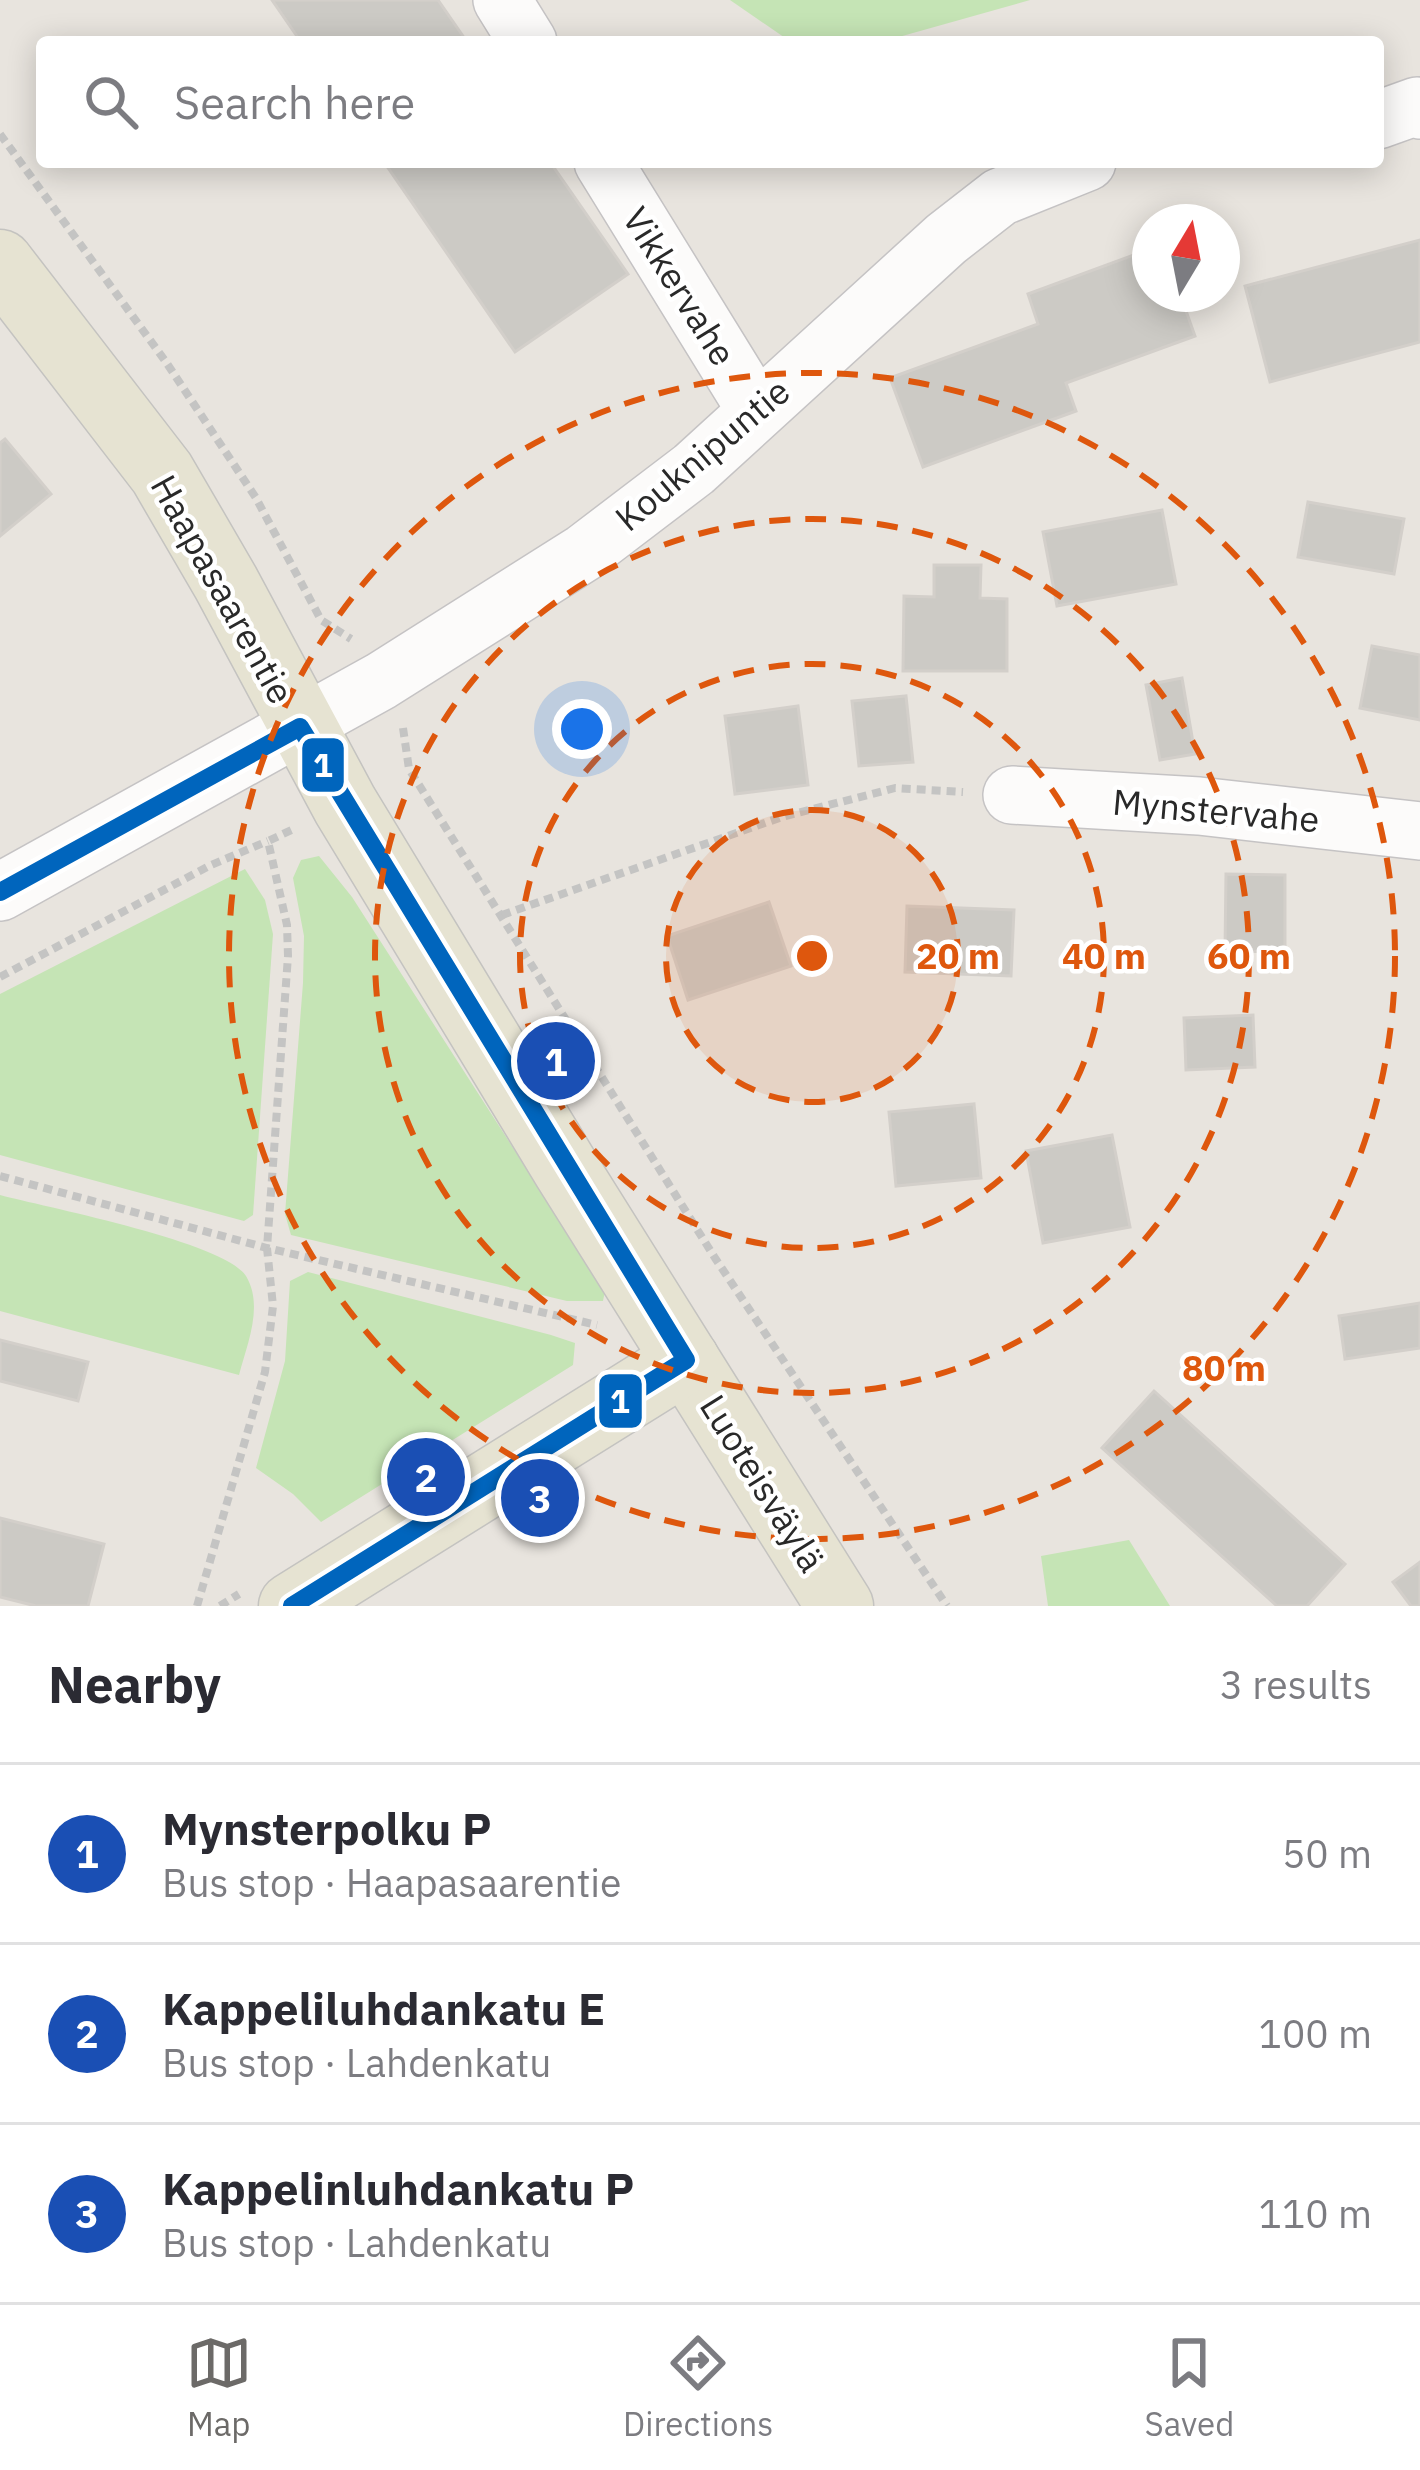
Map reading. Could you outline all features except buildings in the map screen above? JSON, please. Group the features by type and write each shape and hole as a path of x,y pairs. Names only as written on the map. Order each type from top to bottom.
{"main road":[{"name":"Haapasaarentie","path":"0,263 161,473 345,805 686,1360"},
{"path":"292,1606 686,1360"},
{"name":"Luoteisväylä","path":"686,1360 840,1606"}],"street":[{"path":"502,0 524,36"},
{"name":"Vikkervahe","path":"607,168 756,410"},
{"name":"Kouknipuntie","path":"0,892 381,681 585,552 694,469 946,239 1000,197 1072,168"},
{"name":"Mynstervahe","path":"1012,795 1198,806 1420,831"}],"path":[{"path":"0,134 166,362 256,499 321,620 356,642 401,711 409,769 715,1258 947,1606"},
{"path":"0,977 211,865 345,805 409,769"},
{"path":"502,915 782,817 895,788 1012,795"},
{"path":"196,1606 266,1372 273,1306 267,1248 288,956 287,926 268,841"},
{"path":"0,1176 267,1248 610,1328"}],"green space":[{"path":"730,0 1030,0 902,36 782,36"},
{"path":"319,856 352,897 605,1291 603,1301 567,1301 291,1235 285,1214 304,936 293,878 301,860"},
{"path":"245,869 265,900 273,934 253,1215 244,1221 0,1155 0,994"},
{"path":"0,1195 171,1239 231,1263 246,1276 254,1300 239,1375 0,1311"},
{"path":"308,1272 575,1343 573,1365 321,1522 293,1494 256,1468 285,1361 290,1281"},
{"path":"1129,1540 1170,1606 1048,1606 1041,1556"}],"transit line":[{"name":"1","path":"0,892 300,727 686,1360 292,1606"}],"place":[{"name":"Mynsterpolku P","path":"556,1061"},
{"name":"Kappeliluhdankatu E","path":"426,1477"},
{"name":"Kappelinluhdankatu P","path":"540,1498"}]}
